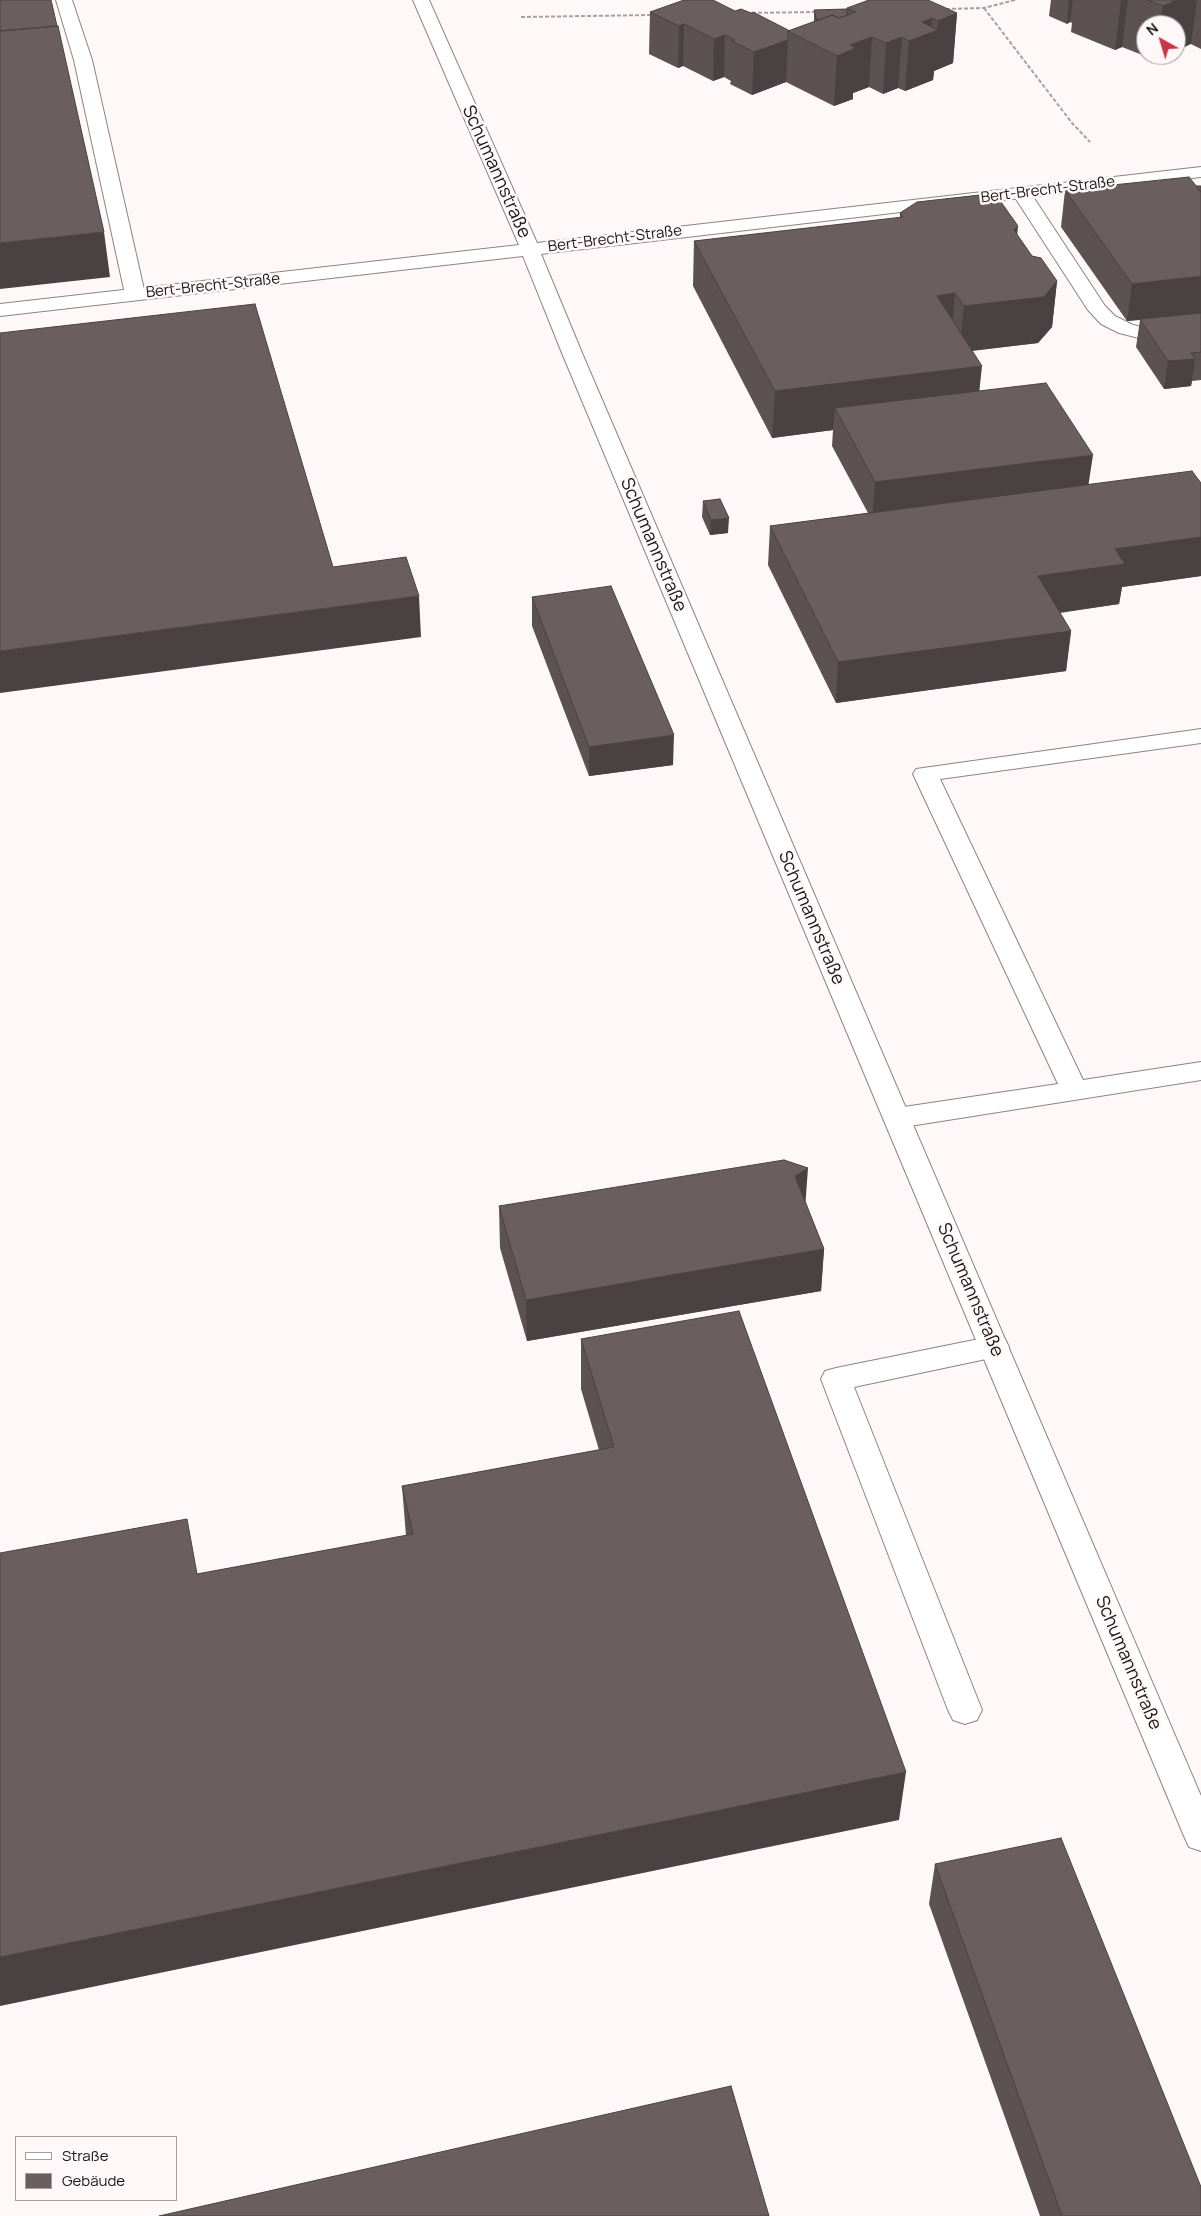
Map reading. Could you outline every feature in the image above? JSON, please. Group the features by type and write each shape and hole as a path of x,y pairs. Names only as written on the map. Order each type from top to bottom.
{"street":[{"path":"64,0 83,60 135,294"},
{"name":"Schumannstraße","path":"421,0 530,249 572,353 1201,1836"},
{"name":"Bert-Brecht-Straße","path":"0,310 1201,172"},
{"path":"1021,193 1098,310 1108,320 1126,329 1151,335 1201,330"},
{"path":"1075,1090 926,774 1201,736"},
{"path":"896,1118 1201,1071"},
{"path":"965,1710 836,1379 994,1347"}],"path":[{"path":"945,10 984,8 1016,0"},
{"path":"984,8 1072,123 1090,142"},
{"path":"738,13 827,12"},
{"path":"521,17 659,14"}],"building":[{"path":"0,0 51,0 57,26 0,31"},
{"path":"684,0 713,0 735,11 741,9 753,12 790,31 788,31 788,40 754,52 732,41 735,40 725,35 714,39 684,24 679,26 650,12"},
{"path":"869,0 928,0 957,13 938,21 932,18 922,22 938,30 909,41 902,37 886,43 872,37 850,45 856,48 837,56 788,31 832,15 839,18 856,12 847,8"},
{"path":"1147,0 1177,0 1163,6"},
{"path":"847,9 847,15 839,18 832,15 817,21 814,10"},
{"path":"58,26 104,232 0,243 0,31"},
{"path":"1189,177 1201,192 1201,276 1132,284 1065,190"},
{"path":"980,195 1001,202 1018,226 1014,230 1032,256 1041,258 1057,281 1044,297 964,306 955,293 937,296 982,366 775,391 694,241 903,217 900,213 917,202"},
{"path":"255,304 333,567 406,557 419,596 0,651 0,333"},
{"path":"1201,313 1201,352 1191,353 1195,359 1168,361 1140,319"},
{"path":"1046,383 1093,455 875,482 835,408"},
{"path":"1192,471 1201,483 1201,537 1115,549 1125,564 1038,576 1071,631 838,662 770,526"},
{"path":"720,499 729,518 711,520 703,501"},
{"path":"611,586 674,735 589,747 532,597"},
{"path":"784,1160 808,1168 795,1176 824,1249 526,1300 499,1206"},
{"path":"739,1311 906,1772 0,1957 0,1553 187,1519 197,1574 413,1534 402,1486 614,1447 581,1339"},
{"path":"1061,1838 1201,2187 1201,2216 1062,2216 935,1864"},
{"path":"731,2086 769,2216 159,2216"}]}
